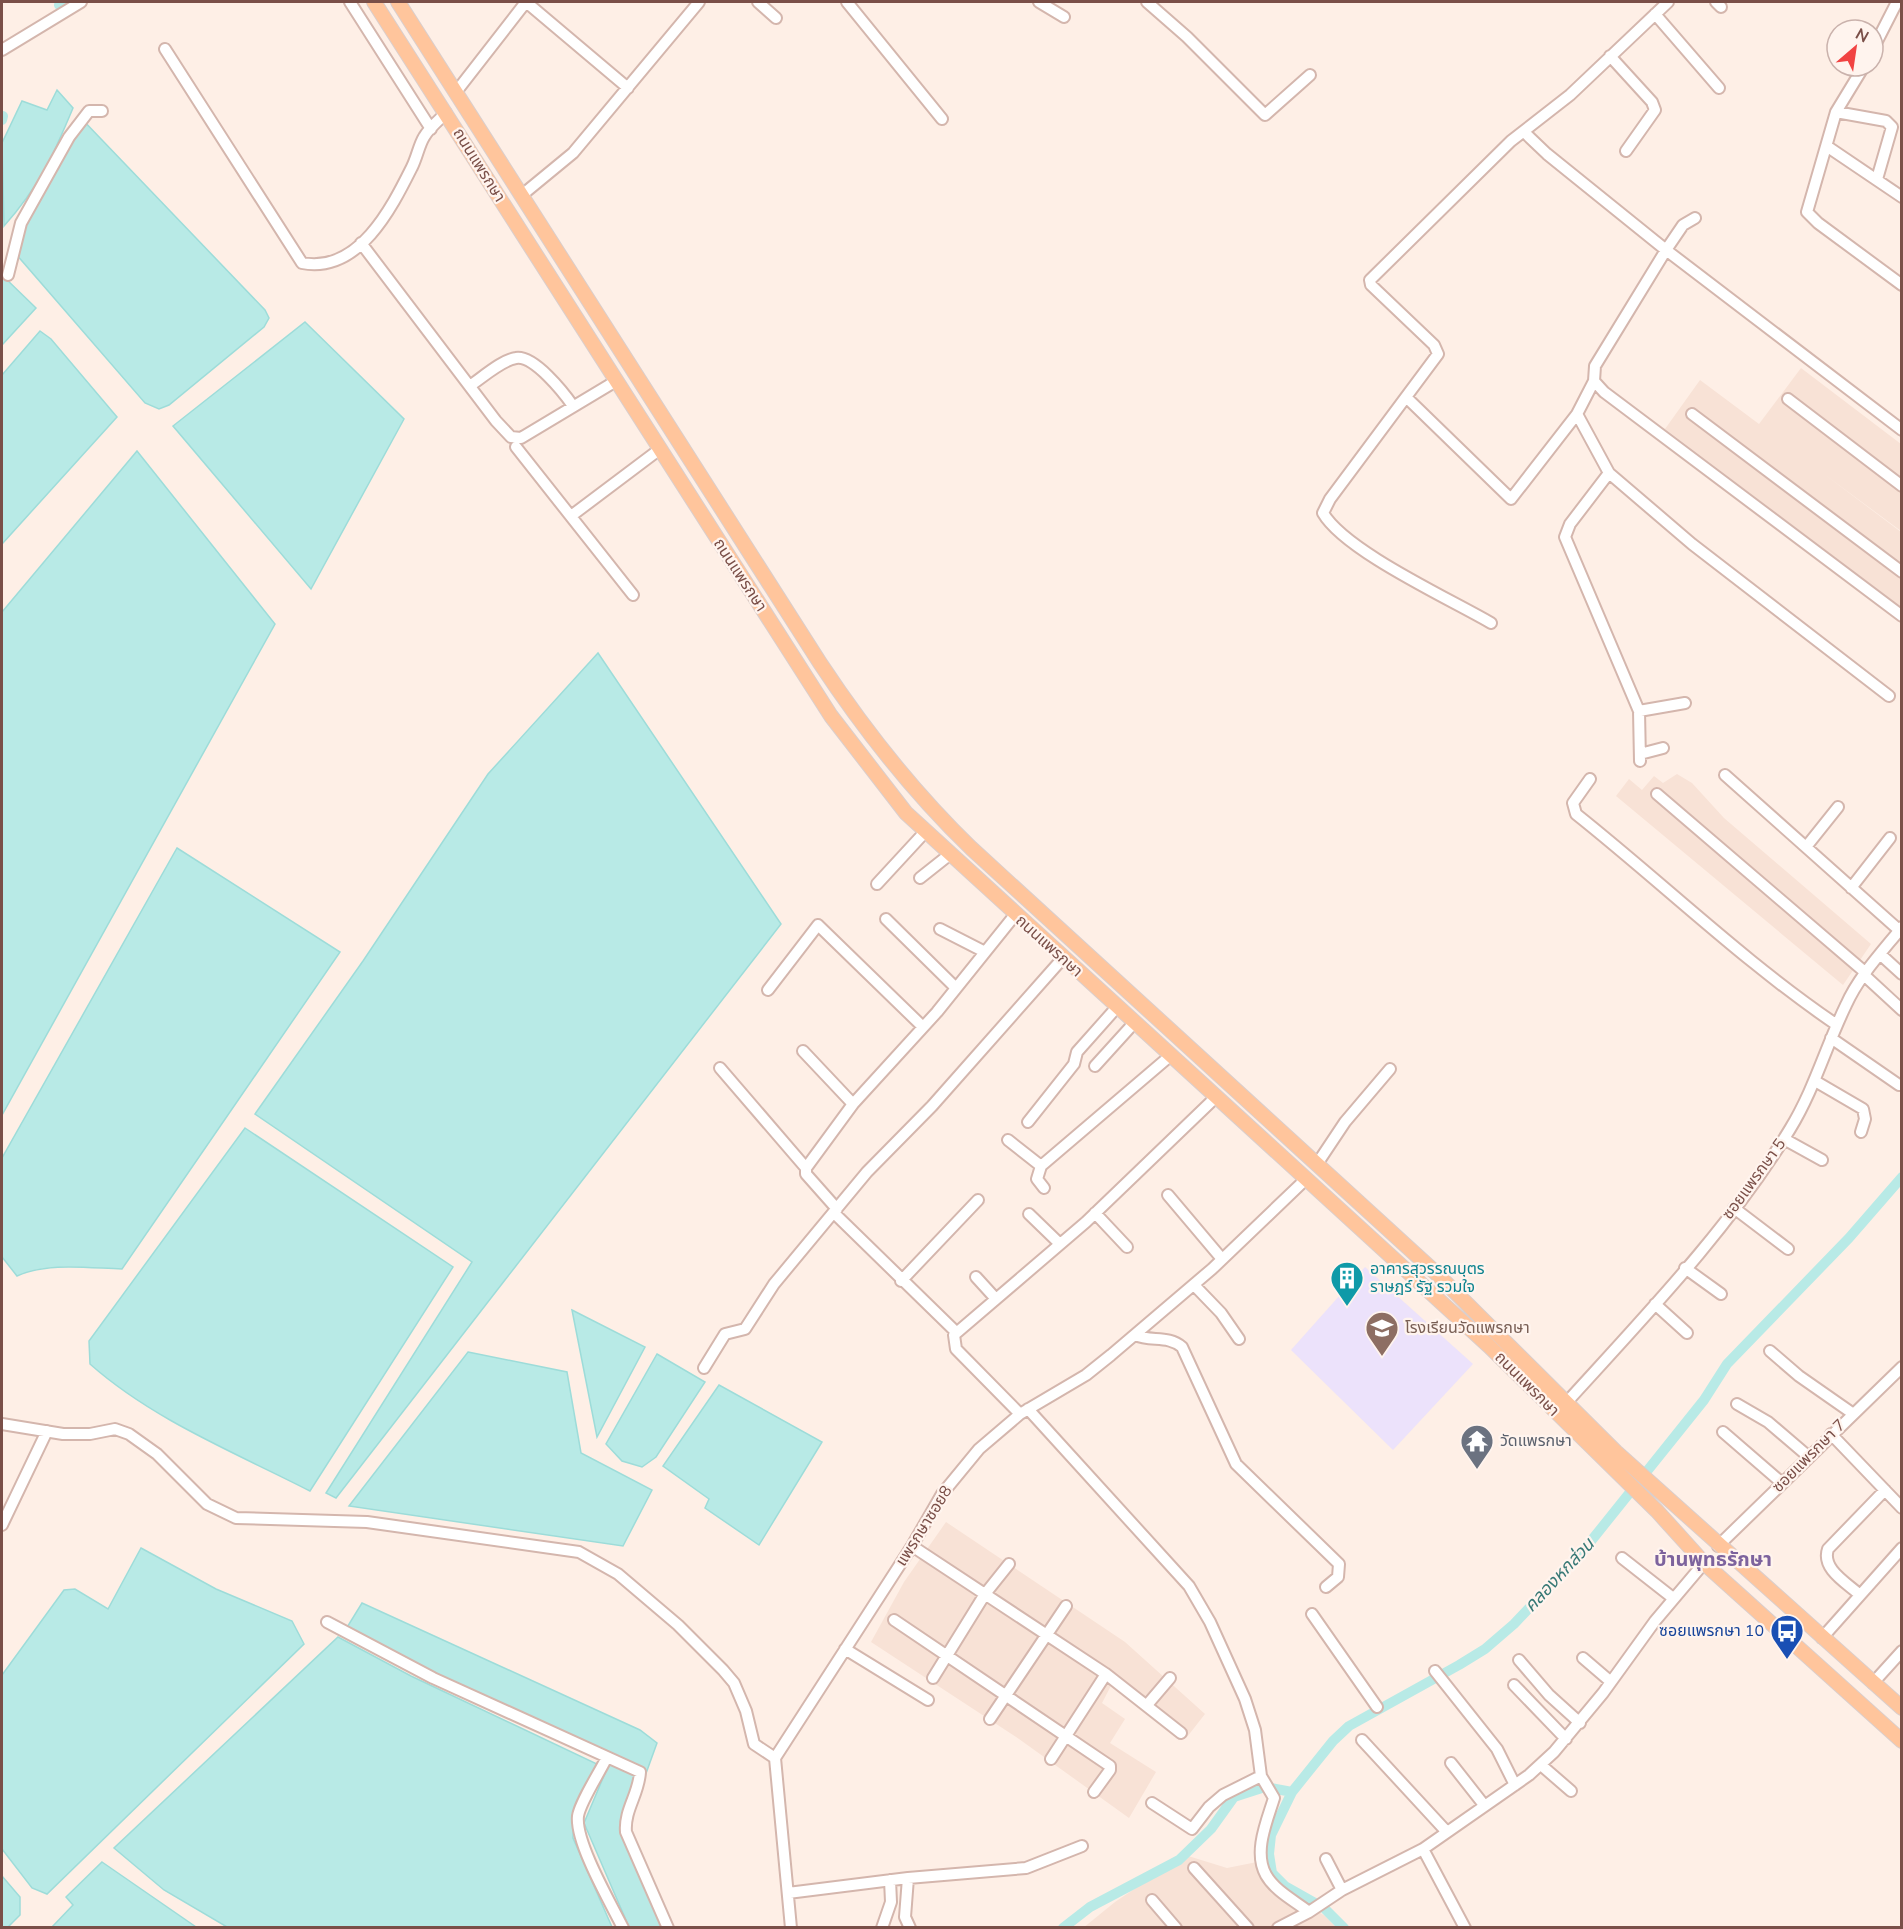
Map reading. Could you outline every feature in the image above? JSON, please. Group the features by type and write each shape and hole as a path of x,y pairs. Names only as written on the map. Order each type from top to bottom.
{"main road":[{"name":"ถนนแพรกษา","path":"374,2 837,725 888,792 949,855 1489,1346 1644,1499 1704,1563 1902,1741"},
{"name":"ถนนแพรกษา","path":"398,2 820,663 868,734 895,768 971,848 1437,1274 1633,1467 1718,1546 1902,1708"},
{"path":"602,360 619,348"}],"street":[{"path":"2,50 81,2"},
{"path":"350,2 431,129"},
{"path":"456,92 526,2 628,88"},
{"path":"522,195 573,153 697,2"},
{"path":"758,2 776,18"},
{"path":"846,2 942,119"},
{"path":"1039,2 1064,16"},
{"path":"1147,2 1187,37 1265,116 1310,75"},
{"path":"1491,622 1361,549 1332,526 1323,513 1336,491 1437,358 1438,351 1371,285 1370,280 1524,132 1570,95 1668,2"},
{"path":"1885,26 1897,2"},
{"path":"1655,14 1719,88"},
{"path":"165,49 296,258 302,263 311,265 330,262 361,243 375,231 388,214 423,137 446,113"},
{"path":"1610,56 1652,102 1655,110 1626,151"},
{"path":"1857,78 1836,112 1828,147 1809,201 1809,215 1902,285"},
{"path":"8,275 21,223 69,137 89,111 102,111"},
{"path":"1836,112 1886,121 1892,127 1877,179"},
{"path":"1524,132 1547,154 1666,250 1902,430"},
{"path":"1828,147 1902,197"},
{"path":"1407,398 1511,499 1577,414 1594,381 1595,366 1666,250 1683,225 1695,218"},
{"path":"361,243 471,385 496,422 512,437 521,438 616,381"},
{"path":"471,385 515,358 524,358 558,386 573,406"},
{"path":"1594,381 1604,392 1902,616"},
{"path":"1788,399 1902,486"},
{"path":"1577,414 1609,473 1692,544 1889,696"},
{"path":"1692,414 1902,572"},
{"path":"516,447 633,595"},
{"path":"571,516 660,449"},
{"path":"1609,473 1566,530 1565,537 1643,710 1640,758 1663,748"},
{"path":"1643,710 1685,703"},
{"path":"1725,775 1900,929"},
{"path":"1590,779 1573,803 1576,814 1735,949 1792,994 1837,1025"},
{"path":"1657,794 1865,974 1902,1010"},
{"path":"1806,848 1838,807"},
{"path":"877,884 925,832"},
{"path":"1851,888 1890,838"},
{"path":"920,878 949,855"},
{"path":"956,1332 902,1281 835,1211 806,1174 806,1168 853,1104 923,1027 1015,915"},
{"path":"886,919 956,988"},
{"path":"768,990 818,925 923,1027"},
{"path":"940,928 985,952"},
{"name":"ซอยแพรกษา 5","path":"1566,1403 1685,1268 1734,1208 1784,1139 1815,1081 1846,1004 1865,974 1900,929"},
{"path":"1880,954 1902,974"},
{"path":"704,1368 725,1334 745,1329 774,1284 867,1172 932,1106 1063,958"},
{"path":"1028,1122 1074,1065 1077,1052 1116,1007"},
{"path":"1095,1066 1134,1023"},
{"path":"1831,1038 1899,1085"},
{"path":"803,1051 853,1104"},
{"path":"1044,1188 1037,1179 1041,1166 1170,1056"},
{"path":"720,1068 806,1168"},
{"path":"1317,1164 1346,1122 1390,1069"},
{"path":"1815,1081 1863,1109 1865,1119 1861,1132"},
{"path":"1215,1097 1095,1213 956,1332 952,1338 956,1349 1024,1411 1189,1586 1210,1622 1245,1699 1255,1730 1263,1779 1274,1798 1262,1839 1264,1870 1279,1889 1311,1911"},
{"path":"1784,1139 1822,1160"},
{"path":"1008,1140 1041,1166"},
{"name":"แพรกษาซอย8","path":"775,1758 912,1546 942,1494 979,1449 1024,1411 1086,1375 1135,1335 1194,1285 1305,1180"},
{"path":"1168,1195 1222,1259"},
{"path":"902,1281 978,1200"},
{"path":"1734,1208 1788,1249"},
{"path":"1095,1213 1127,1247"},
{"path":"1029,1214 1060,1244"},
{"path":"1685,1268 1721,1294"},
{"path":"976,1277 996,1299"},
{"path":"1194,1285 1221,1313 1239,1339"},
{"path":"1655,1304 1687,1333"},
{"path":"1135,1335 1149,1339 1168,1339 1182,1347 1236,1464 1339,1564 1338,1577 1326,1587"},
{"path":"1770,1351 1799,1376 1852,1413"},
{"name":"ซอยแพรกษา 7","path":"1718,1546 1852,1413 1902,1367"},
{"path":"1737,1404 1768,1422 1809,1457"},
{"path":"2,1424 76,1435 115,1430 129,1434 158,1454 207,1504 236,1518 367,1522 579,1552 618,1574 678,1625 723,1670 734,1683 746,1710 754,1744 775,1758 791,1928"},
{"path":"2,1525 47,1431"},
{"path":"1723,1432 1782,1483"},
{"path":"1831,1434 1902,1508"},
{"path":"1860,1595 1828,1566 1826,1556 1828,1549 1885,1490"},
{"path":"912,1546 1106,1674 1182,1733"},
{"path":"1822,1638 1902,1548"},
{"path":"1622,1558 1673,1599"},
{"path":"1278,1928 1311,1911 1338,1892 1422,1849 1541,1765 1580,1723 1673,1599 1704,1563"},
{"path":"933,1678 985,1594 1009,1564"},
{"path":"990,1719 1066,1606"},
{"path":"1312,1614 1377,1707"},
{"path":"894,1620 1067,1735 1110,1767 1094,1792"},
{"path":"327,1622 433,1678 640,1773 639,1785 625,1822 626,1832 668,1928"},
{"path":"845,1649 928,1700"},
{"path":"1873,1683 1902,1651"},
{"path":"1584,1658 1611,1682"},
{"path":"1519,1660 1549,1695 1580,1723"},
{"path":"1435,1671 1497,1749 1515,1785"},
{"path":"1051,1760 1106,1674"},
{"path":"1147,1705 1170,1678"},
{"path":"1514,1685 1566,1739"},
{"path":"1362,1740 1446,1831"},
{"path":"607,1757 582,1803 578,1817 581,1839 623,1928"},
{"path":"1451,1763 1484,1805"},
{"path":"1541,1765 1571,1791"},
{"path":"1152,1803 1192,1829 1209,1807 1223,1795 1263,1779"},
{"path":"788,1893 908,1878 1026,1868 1083,1846"},
{"path":"1422,1849 1465,1928"},
{"path":"1326,1859 1338,1892"},
{"path":"1194,1868 1248,1928"},
{"path":"908,1878 905,1917 910,1928"},
{"path":"882,1928 891,1902 890,1880"},
{"path":"1152,1900 1176,1928"}],"shaded area":[{"path":"1801,368 1901,444 1901,531 1824,474 1901,532 1901,607 1665,429 1700,380 1759,424"},
{"path":"1677,774 1692,783 1724,818 1871,944 1843,985 1616,796 1629,779 1642,790 1654,776 1663,783"},
{"name":"โรงเรียนวัดแพรกษา","path":"1365,1267 1473,1364 1393,1450 1291,1350"},
{"path":"946,1522 1125,1642 1205,1714 1187,1737 1115,1678 1102,1703 1125,1719 1110,1743 1156,1772 1129,1818 1019,1739 871,1642 904,1582"},
{"path":"1185,1855 1227,1868 1257,1862 1274,1883 1325,1916 1336,1927 1083,1928 1115,1902"}],"water":[{"path":"57,90 73,108 59,141 36,184 4,226 2,143 22,101 47,110"},
{"path":"79,116 265,310 269,318 264,327 169,405 159,409 145,403 16,254 12,243"},
{"path":"2,275 36,308 2,345"},
{"path":"305,322 404,419 311,589 173,426"},
{"path":"40,331 51,339 117,417 2,544 2,375"},
{"path":"137,451 275,624 2,1115 2,612"},
{"path":"598,653 781,924 336,1498 326,1493 472,1262 255,1114 363,961 488,774"},
{"path":"177,848 340,952 122,1269 55,1267 17,1276 2,1257 2,1158"},
{"path":"245,1128 453,1267 310,1491 168,1419 115,1384 90,1364 89,1341"},
{"path":"572,1310 645,1347 597,1437"},
{"path":"468,1352 567,1372 581,1453 652,1490 623,1546 349,1506"},
{"path":"657,1354 705,1382 656,1457 642,1467 622,1461 606,1444"},
{"path":"719,1385 822,1442 759,1545 705,1508 709,1499 663,1466"},
{"path":"141,1548 216,1589 292,1621 304,1644 47,1894 32,1888 2,1849 2,1675 64,1590 75,1589 108,1609"},
{"path":"362,1603 640,1730 657,1743 627,1826 671,1927 629,1927 584,1823 611,1759 346,1629"},
{"path":"338,1637 411,1676 597,1764 574,1811 573,1838 612,1927 227,1927 164,1890 114,1848"},
{"path":"102,1862 196,1927 52,1927 73,1905 66,1897"},
{"path":"2,1876 20,1897 20,1915 8,1927 2,1927"}],"waterway":[{"path":"2,120 3,116"},
{"name":"คลองหกส่วน","path":"1344,1928 1324,1908 1285,1886 1272,1873 1269,1854 1271,1835 1292,1792 1333,1741 1349,1726 1485,1649 1514,1624 1583,1551 1704,1400 1727,1364 1849,1238 1902,1177"},
{"path":"1063,1928 1090,1907 1179,1860 1211,1829 1234,1797 1265,1787 1292,1792"}],"place":[{"name":"อาคารสุวรรณบุตร ราษฎร์ รัฐ รวมใจ","path":"1347,1307"},
{"name":"โรงเรียนวัดแพรกษา","path":"1382,1357"},
{"name":"วัดแพรกษา","path":"1477,1470"},
{"name":"ซอยแพรกษา 10","path":"1787,1660"}],"district":[{"name":"บ้านพุทธรักษา","path":"1713,1559"}]}
